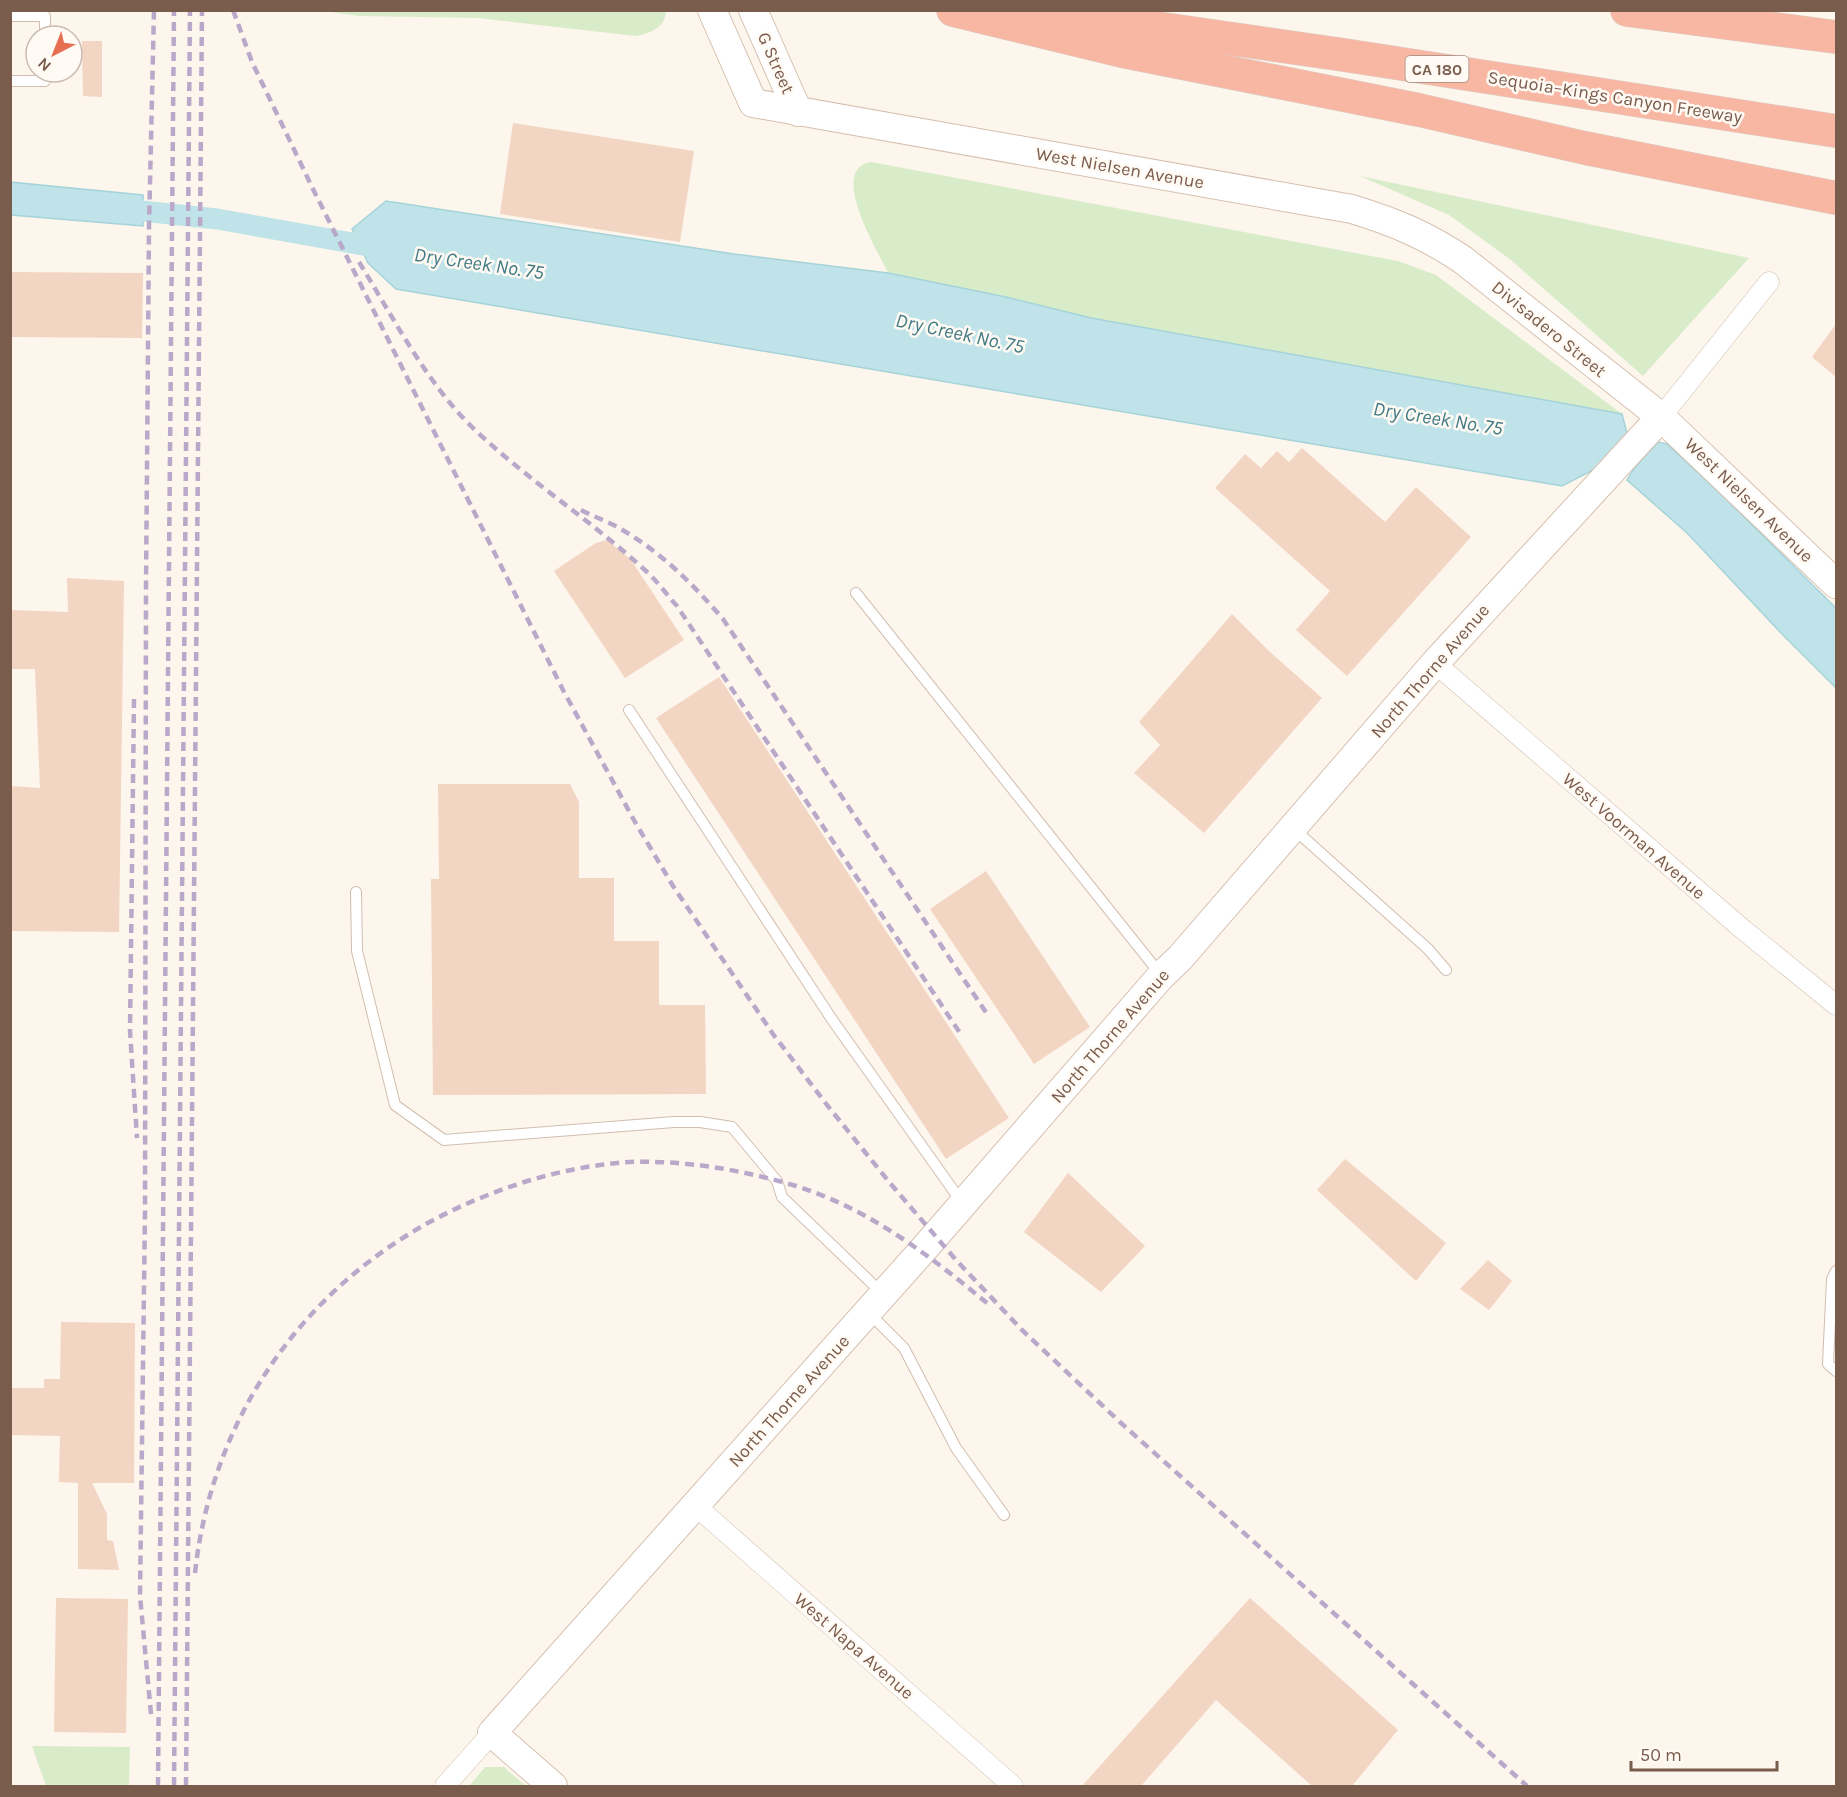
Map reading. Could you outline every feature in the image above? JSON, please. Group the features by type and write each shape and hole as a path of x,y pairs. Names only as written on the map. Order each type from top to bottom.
{"highway":[{"path":"953,10 1122,51 1419,110 1661,152 1836,179"},
{"name":"Sequoia–Kings Canyon Freeway","path":"1036,10 1836,131"},
{"path":"1627,10 1836,37"},
{"path":"1419,110 1585,148 1836,198"}],"street":[{"name":"G Street","path":"711,10 753,103 798,112"},
{"name":"G Street","path":"753,10 798,112"},
{"name":"West Nielsen Avenue","path":"798,112 1352,209 1387,220 1436,242"},
{"name":"Divisadero Street","path":"1436,242 1463,260 1655,423"},
{"name":"North Thorne Avenue","path":"445,1786 696,1506 1161,976 1180,958 1294,829 1435,663 1655,423 1769,282"},
{"name":"West Nielsen Avenue","path":"1655,423 1836,584"},
{"name":"West Voorman Avenue","path":"1435,663 1740,927 1836,1005"},
{"name":"West Napa Avenue","path":"696,1506 1013,1786"},
{"path":"492,1733 553,1786"}],"lane":[{"path":"10,16 45,13"},
{"path":"856,593 1161,976"},
{"path":"629,710 831,1018 963,1204"},
{"path":"1294,829 1428,949 1446,970"},
{"path":"356,892 357,951 395,1105 444,1140 674,1122 700,1122 732,1127 777,1181 782,1197 876,1303 904,1348 956,1448 1004,1515"},
{"path":"1836,1271 1832,1279 1834,1310 1828,1364 1836,1371"}],"green space":[{"path":"666,10 660,26 636,36 478,18 360,16 324,11"},
{"path":"871,162 1398,261 1436,275 1622,414 1091,318 1006,297 888,273 859,212 854,194 854,179 859,168"},
{"path":"1360,176 1749,258 1643,376 1511,260 1449,215"},
{"path":"32,1746 130,1747 129,1786 46,1786"},
{"path":"485,1767 504,1767 526,1786 469,1786"}],"water":[{"path":"10,182 143,195 143,226 11,215"},
{"path":"386,201 734,254 888,273 1006,297 1091,318 1622,414 1628,437 1603,465 1562,486 396,289 368,263 352,229"},
{"path":"1658,442 1667,444 1722,495 1836,608 1836,688 1687,533 1627,480 1635,467"}],"building":[{"path":"84,41 102,41 102,97 83,96"},
{"path":"513,123 694,151 680,242 500,214"},
{"path":"12,272 143,273 142,338 11,337"},
{"path":"1836,324 1836,377 1812,357"},
{"path":"1302,448 1385,522 1416,487 1471,537 1347,676 1296,630 1330,591 1215,488 1245,454 1261,468 1277,451 1289,462"},
{"path":"607,540 631,560 684,640 625,678 554,571 596,543"},
{"path":"67,578 124,581 119,932 10,931 10,786 40,788 35,669 10,669 10,610 68,612"},
{"path":"1232,614 1270,652 1322,698 1204,833 1134,773 1160,745 1139,722"},
{"path":"719,677 1009,1118 946,1159 656,718"},
{"path":"438,784 570,784 579,802 579,878 614,878 614,941 659,941 659,1005 705,1005 706,1094 433,1095 431,879 439,879"},
{"path":"986,871 1090,1027 1034,1064 930,909"},
{"path":"1345,1159 1446,1243 1416,1281 1317,1190"},
{"path":"1068,1173 1145,1246 1101,1292 1024,1232"},
{"path":"1488,1260 1512,1281 1489,1310 1460,1289"},
{"path":"61,1322 135,1323 134,1483 92,1483 107,1514 107,1540 113,1541 119,1570 78,1569 78,1483 59,1482 60,1436 10,1435 10,1388 44,1388 44,1379 60,1379"},
{"path":"56,1598 128,1599 126,1733 54,1732"},
{"path":"1250,1598 1398,1730 1352,1786 1312,1786 1216,1700 1141,1786 1082,1786"}],"waterway":[{"name":"Dry Creek No. 75","path":"114,208 217,219 386,249"}],"railway":[{"path":"151,1714 140,1596 145,1212 149,227 154,10"},
{"path":"158,1786 174,10"},
{"path":"174,1786 190,10"},
{"path":"186,1786 202,10"},
{"path":"233,10 252,62 313,189 563,690 635,822 673,886 773,1034 890,1183 956,1260 1023,1331 1121,1423 1527,1786"},
{"path":"359,262 425,370 455,409 515,465 626,553 651,576 677,606 960,1033"},
{"path":"581,510 619,528 648,547 688,581 723,619 987,1014"},
{"path":"134,699 130,1031 137,1138"},
{"path":"195,1573 206,1509 226,1448 254,1392 289,1340 331,1294 380,1254 434,1220 510,1187 578,1169 630,1162 693,1164 755,1175 823,1196 873,1220 920,1251 987,1303"}]}
